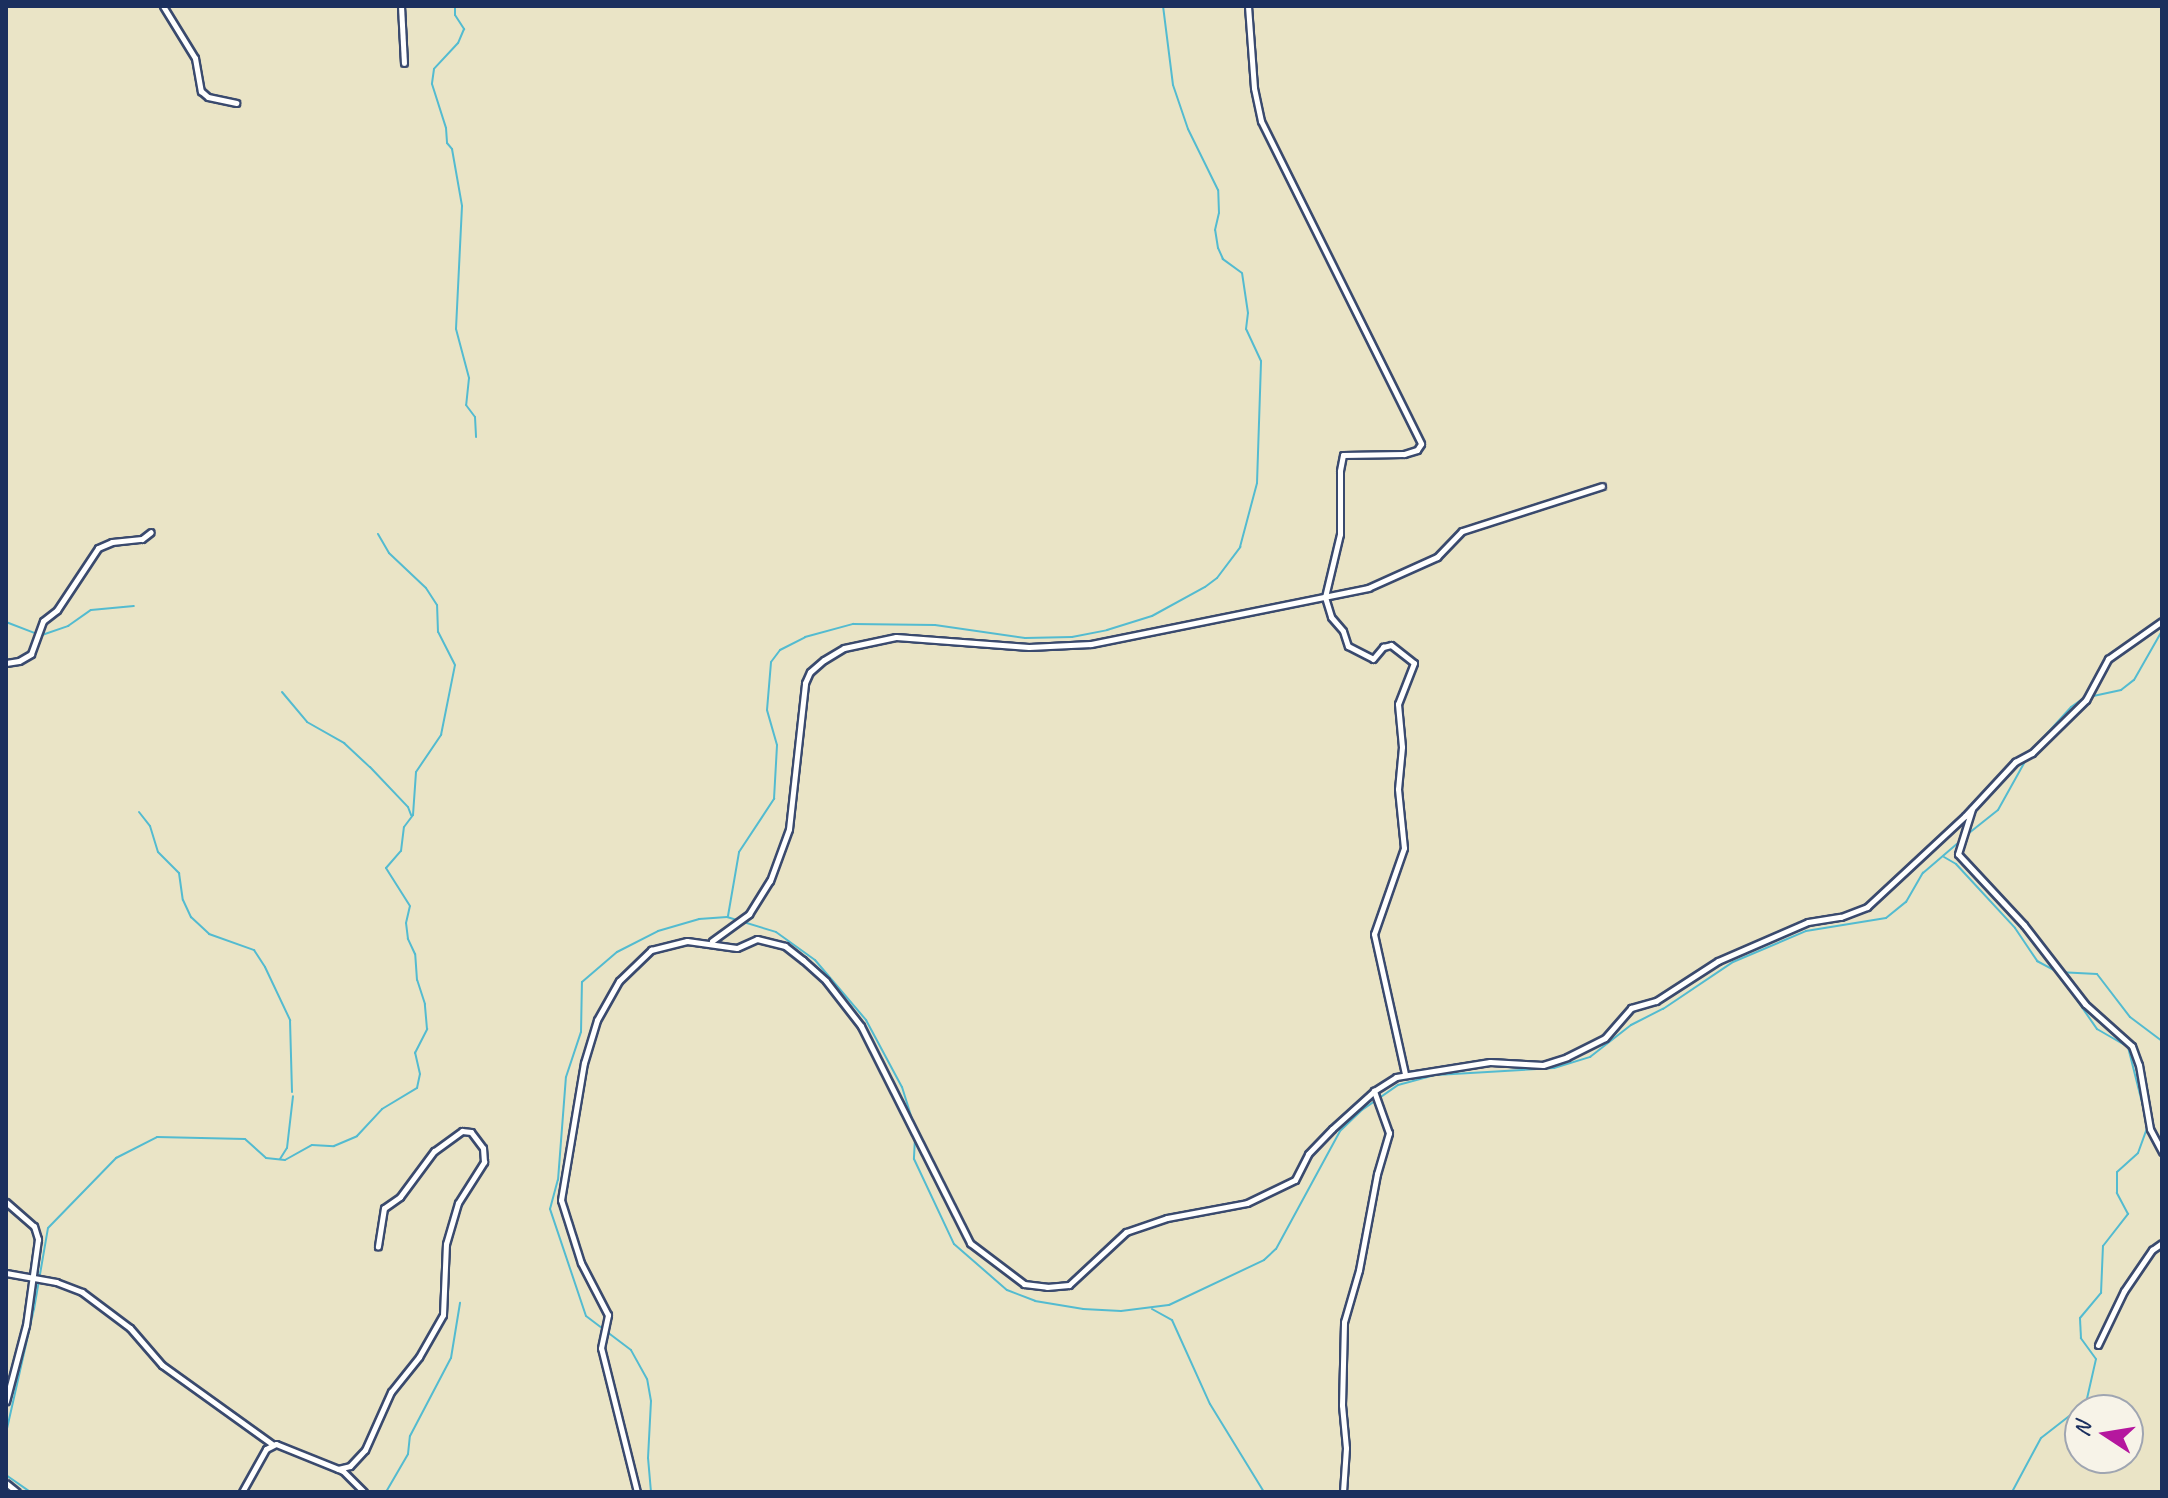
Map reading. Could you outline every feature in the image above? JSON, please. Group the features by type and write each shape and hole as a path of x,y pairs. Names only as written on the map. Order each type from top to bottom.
{"street":[{"path":"163,6 195,58 201,91 213,98 236,103"},
{"path":"401,6 404,63"},
{"path":"1248,6 1254,88 1261,121 1421,444 1417,450 1404,454 1343,455 1340,465 1340,534 1325,597 1331,617 1343,631 1348,646 1373,659 1383,647 1391,645 1414,663 1398,704 1402,747 1398,789 1404,848 1374,934 1405,1074"},
{"path":"711,942 749,914 770,881 789,829 805,683 810,672 844,648 896,637 1029,647 1091,644 1325,597 1374,586 1426,563 1445,552 1462,531 1602,486"},
{"path":"6,663 19,661 31,654 43,621 57,610 98,548 112,542 142,539 151,532"},
{"path":"637,1492 601,1348 608,1315 581,1263 561,1200 584,1063 609,994 651,950 675,943 711,942 737,948 757,939 775,942 793,953 826,981 849,1007 878,1055 962,1232 1003,1271 1034,1287 1069,1285 1126,1232 1167,1218 1247,1203 1295,1180 1308,1154 1374,1091 1405,1074 1490,1062 1543,1065 1579,1052 1615,1030 1631,1008 1664,997 1718,961 1808,922 1841,917 1867,907 1972,808 2015,762 2032,753 2086,700 2108,659 2162,621"},
{"path":"1972,808 1958,854 2034,937 2085,1004 2132,1046 2151,1115 2150,1129 2162,1152"},
{"path":"1343,1492 1346,1448 1342,1405 1344,1322 1359,1270 1377,1174 1389,1133 1374,1091"},
{"path":"338,1469 350,1466 365,1450 391,1392 419,1357 443,1315 446,1244 458,1203 484,1162 483,1148 471,1132 462,1131 434,1151 400,1197 384,1208 378,1247"},
{"path":"6,1202 38,1233 26,1325 6,1401"},
{"path":"2098,1345 2124,1291 2155,1246 2162,1243"},
{"path":"6,1273 56,1282 82,1292 130,1328 162,1365 272,1444 288,1446 338,1469 364,1492"},
{"path":"242,1492 272,1444"},
{"path":"6,1483 17,1492"}],"waterway":[{"path":"455,6 455,15 464,29 458,43 434,69 432,84 446,128 447,143 452,149 462,206 456,329 469,378 466,405 475,417 476,437"},
{"path":"728,916 739,852 774,799 777,745 767,710 771,662 780,650 805,637 853,624 935,625 1025,638 1072,637 1107,630 1152,616 1205,587 1217,578 1240,547 1257,483 1261,361 1246,329 1248,313 1242,273 1223,259 1218,248 1215,230 1219,213 1218,190 1188,129 1173,85 1163,6"},
{"path":"6,1433 34,1309 48,1228 116,1158 157,1137 245,1139 266,1158 285,1160 312,1145 334,1146 357,1136 382,1109 417,1088 420,1074 415,1053 427,1029 425,1004 417,980 415,954 408,939 406,923 410,906 386,868 401,851 404,827 413,815 416,772 441,735 455,665 438,632 437,605 426,588 389,553 378,534"},
{"path":"42,635 68,626 91,610 134,606"},
{"path":"6,622 35,633"},
{"path":"2031,751 2071,707 2084,698 2121,690 2134,680 2162,631"},
{"path":"282,692 307,722 344,743 370,767 408,807 411,815"},
{"path":"1964,837 1998,810 2028,756"},
{"path":"139,812 150,826 158,852 179,873 183,900 191,917 209,934 254,950 265,967 290,1020 292,1092"},
{"path":"915,1138 914,1159 954,1244 1007,1290 1035,1301 1083,1309 1121,1311 1169,1305 1264,1260 1276,1249 1340,1131 1362,1110 1398,1085 1436,1075 1554,1068 1590,1057 1631,1025 1663,1009 1733,962 1806,931 1886,918 1906,902 1923,873 1959,842"},
{"path":"1944,857 1956,864 2015,928 2037,961 2058,972 2097,974 2130,1017 2162,1041"},
{"path":"651,1492 648,1458 651,1401 647,1379 631,1350 586,1316 550,1209 558,1180 566,1077 581,1032 582,982 617,952 658,931 699,919 727,917 776,932 815,960 866,1020 902,1087 916,1132"},
{"path":"2059,974 2097,1029 2128,1047 2146,1118"},
{"path":"280,1159 287,1148 293,1096"},
{"path":"2012,1492 2041,1438 2086,1403 2096,1359 2081,1338 2080,1318 2101,1293 2103,1246 2128,1214 2117,1193 2117,1172 2138,1153 2147,1128"},
{"path":"386,1492 408,1454 410,1436 451,1358 460,1303"},
{"path":"1152,1309 1172,1320 1210,1404 1264,1492"},
{"path":"6,1475 30,1492"}]}
